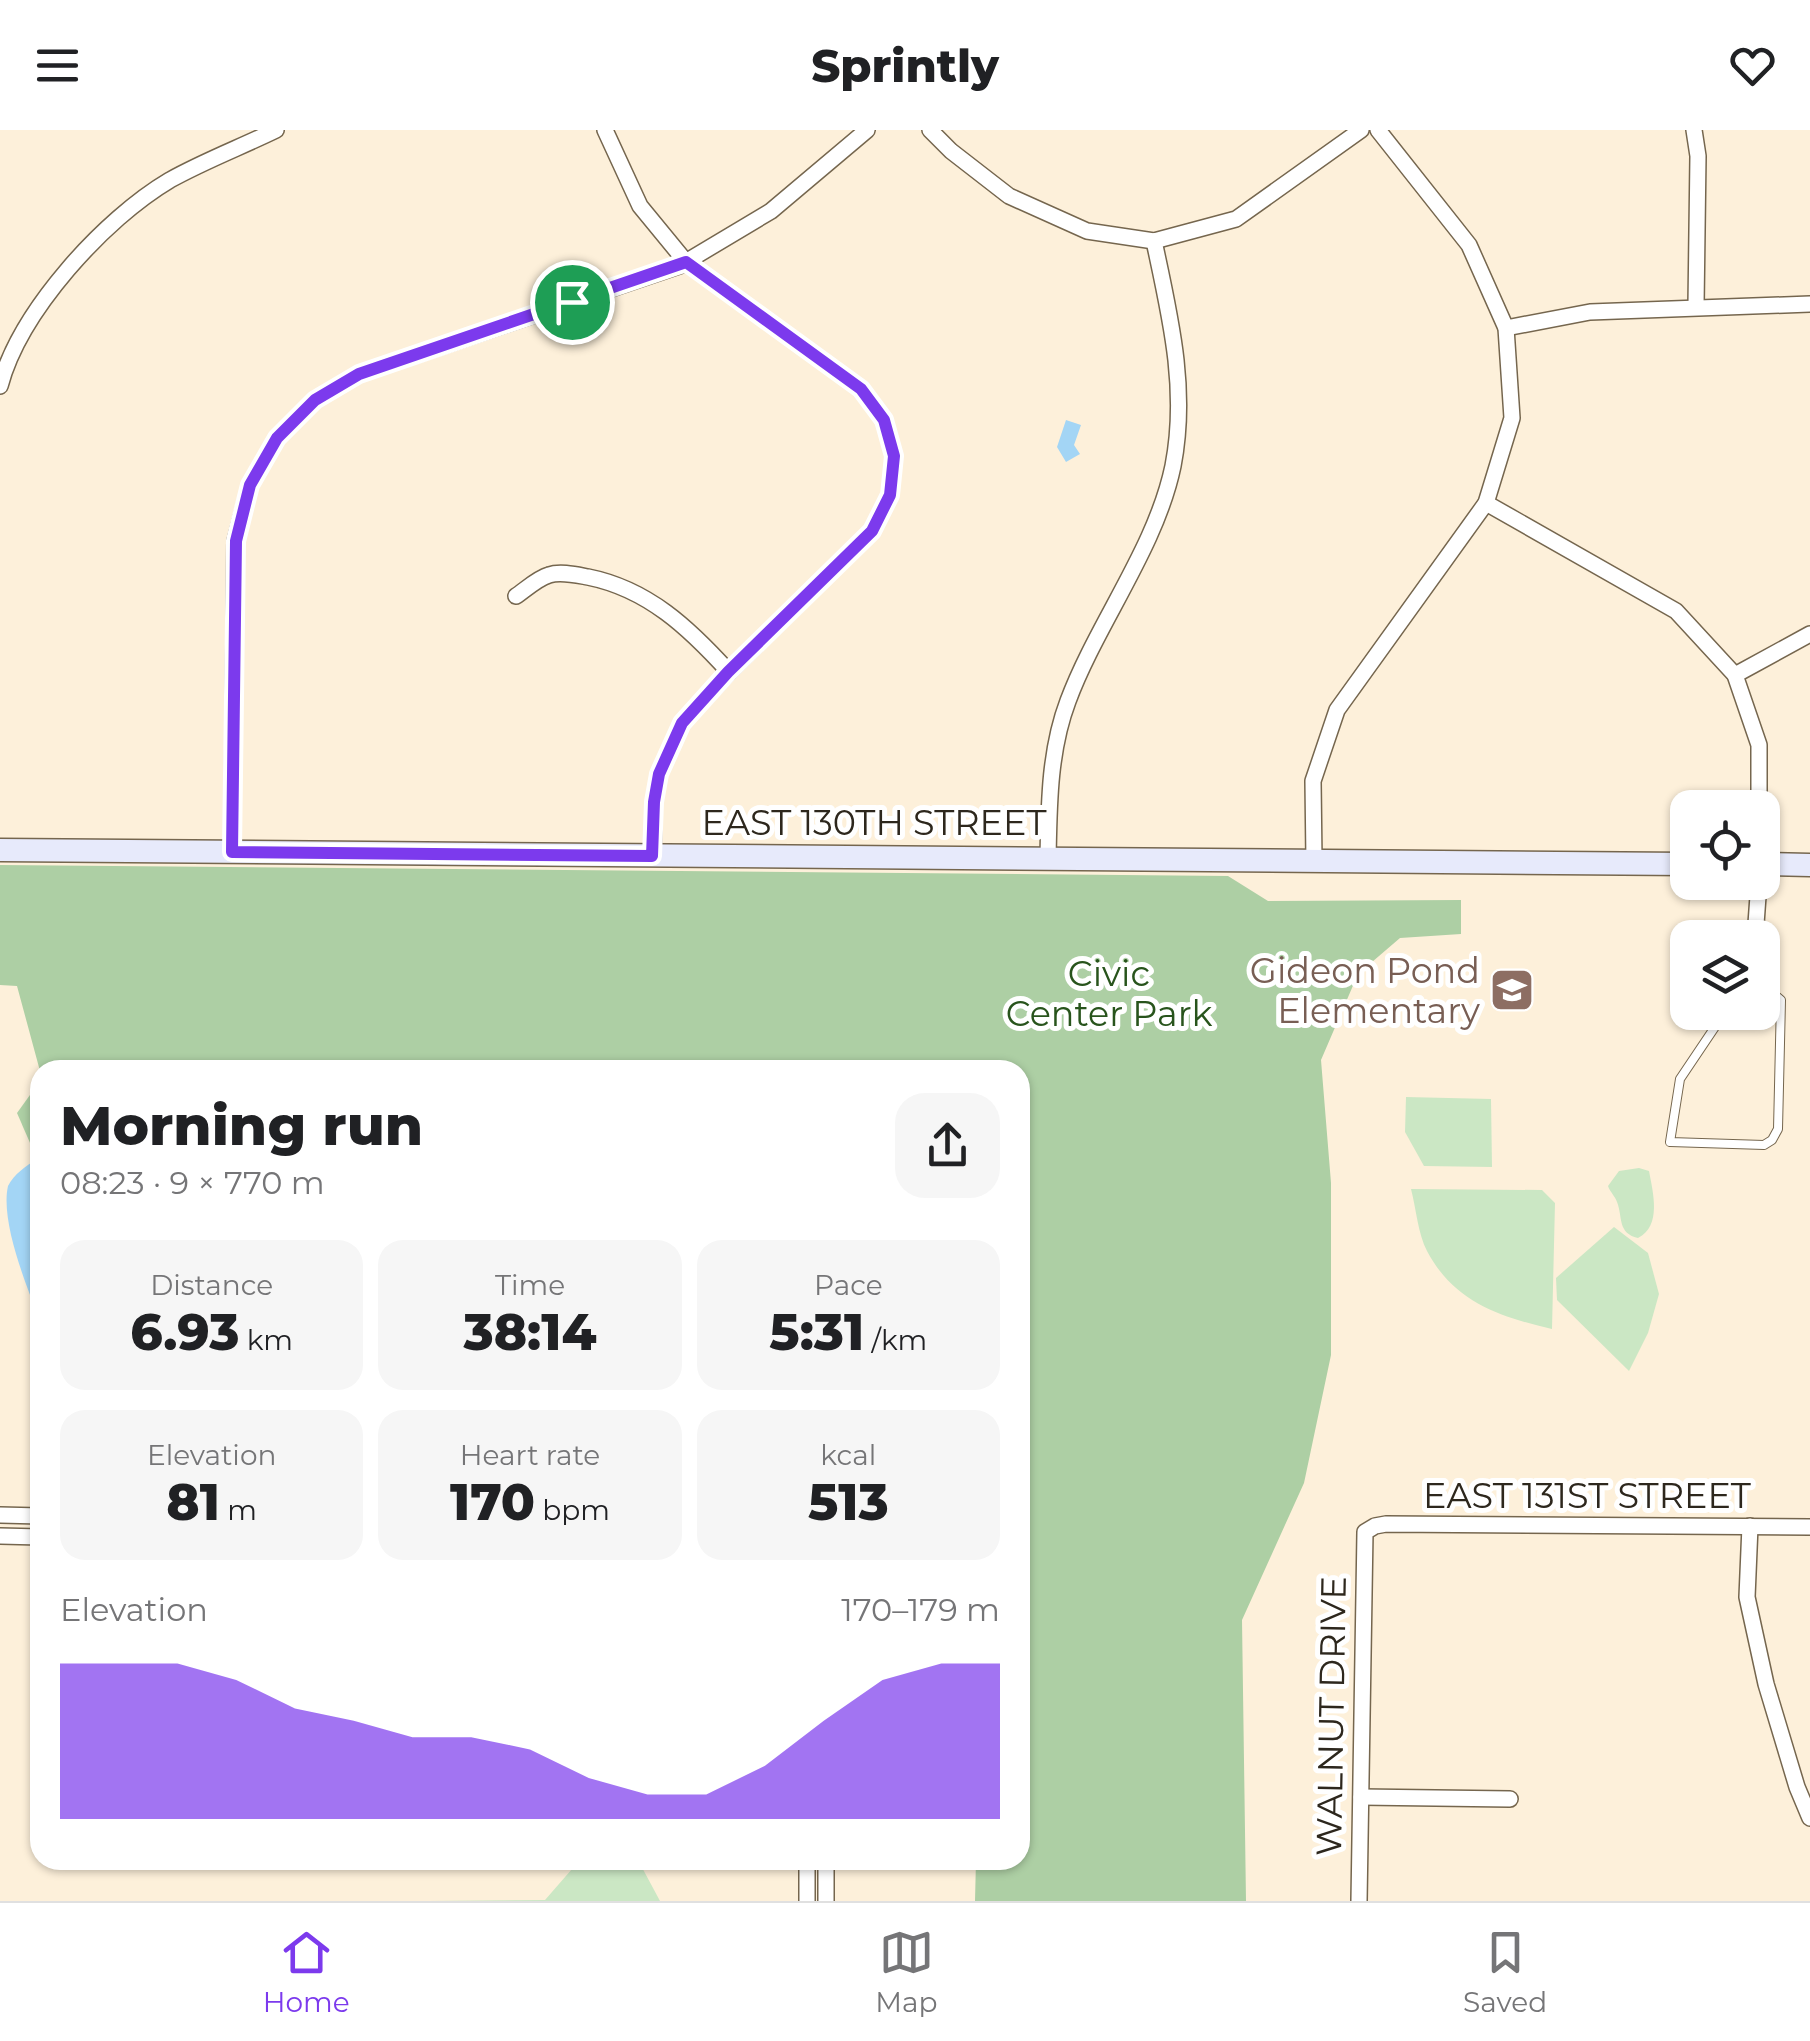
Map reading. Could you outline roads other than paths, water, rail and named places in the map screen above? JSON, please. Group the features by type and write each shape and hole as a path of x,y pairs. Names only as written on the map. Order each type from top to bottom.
{"street":[{"path":"0,386 45,296 98,235 169,181 276,130"},
{"path":"605,130 640,206 686,262 861,389 884,420 894,456 890,495 872,531 728,672 682,723 668,748 654,802 652,856"},
{"path":"232,852 236,541 250,485 277,438 315,400 359,374 686,262 771,211 867,130"},
{"path":"930,130 1009,196 1087,230 1154,241 1236,219 1361,130"},
{"path":"1314,860 1313,781 1337,710 1486,503 1512,418 1506,328 1469,245 1378,130"},
{"path":"1694,130 1698,156 1696,306"},
{"path":"1048,859 1050,780 1067,703 1156,517 1172,468 1181,404 1175,342 1154,241"},
{"path":"1506,328 1590,312 1810,304"},
{"path":"1486,503 1676,611 1735,675 1759,745 1759,790"},
{"path":"516,596 548,575 575,574 604,580 651,601 673,616 694,633 728,672"},
{"path":"1735,675 1810,634"},
{"name":"EAST 130TH STREET","path":"0,850 1670,864"},
{"path":"1780,864 1810,865"},
{"path":"1,1525 30,1518"},
{"name":"EAST 131ST STREET","path":"1366,1532 1386,1524 1810,1527"},
{"path":"1,1525 30,1534"},
{"path":"1750,1526 1748,1598 1766,1684 1810,1818"},
{"name":"WALNUT DRIVE","path":"1360,1901 1366,1532"},
{"path":"1361,1797 1510,1799"},
{"path":"806,1901 807,1870"},
{"path":"826,1870 826,1901"}],"lane":[{"path":"1713,1030 1680,1079 1670,1142 1764,1145 1778,1130 1780,999"}],"water":[{"path":"1066,420 1081,425 1074,445 1080,454 1066,462 1057,447"},
{"path":"30,1164 30,1293 8,1218 8,1186"}],"place":[{"name":"Gideon Pond Elementary","path":"1512,990"}],"park label":[{"name":"Civic Center Park","path":"1109,993"}]}
